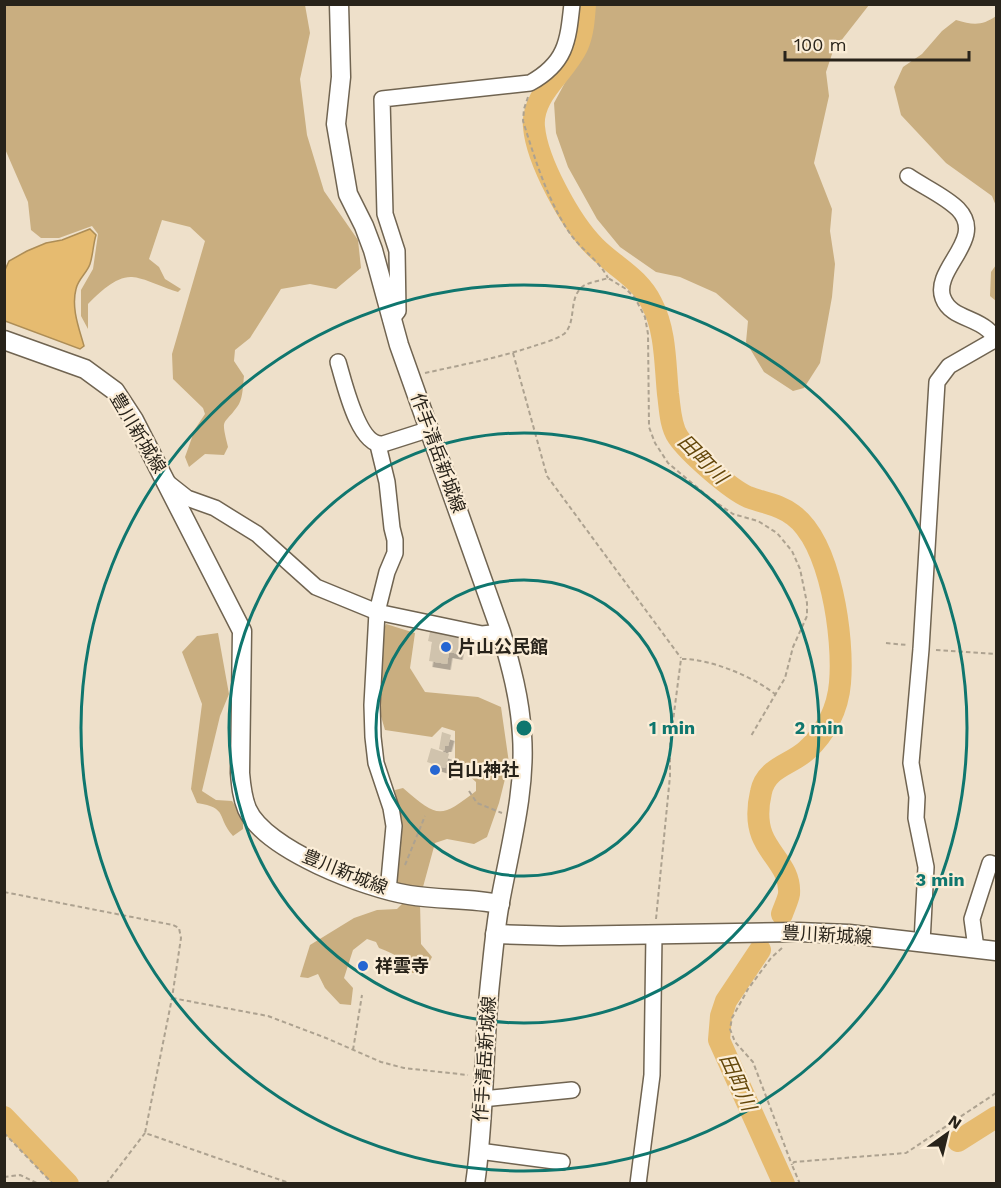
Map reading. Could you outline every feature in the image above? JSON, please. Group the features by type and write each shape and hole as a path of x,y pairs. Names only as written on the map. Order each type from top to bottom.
{"main road":[{"name":"作手清岳新城線","path":"339,4 341,77 336,124 348,194 373,250 391,320 501,632 520,706 523,738 516,815 500,904"},
{"name":"豊川新城線","path":"4,340 85,369 106,383 115,391 134,420 167,482 242,630 240,773 242,793 248,810 259,826 278,843 305,858 388,891 500,904"},
{"path":"495,934 500,904"},
{"name":"豊川新城線","path":"495,934 560,936 798,932 849,934 996,951"},
{"name":"作手清岳新城線","path":"475,1184 479,1151 484,1034 495,934"}],"street":[{"path":"391,320 398,311 397,251 384,205 382,99 530,83 543,76 562,55 569,37 572,4"},
{"path":"908,176 959,210 965,220 967,231 942,281 942,296 947,305 959,315 988,330 996,340 950,366 937,382 921,649 911,763 917,797 916,818 926,867 922,942"},
{"path":"338,362 364,435 378,445 387,482 395,553 387,572 377,612 372,705 376,763 391,808 394,826 388,891"},
{"path":"378,445 430,429"},
{"path":"167,482 187,498 215,508 257,534 316,587 377,612 482,634 501,632"},
{"path":"976,948 972,919 990,863 996,865"},
{"path":"638,1184 651,1096 654,934"},
{"path":"482,1099 572,1090"},
{"path":"479,1151 562,1162"}],"path":[{"path":"530,83 531,91 525,102 523,121 548,193 570,233 602,267 608,278 626,289 635,298 645,316 648,334 649,428 655,443 668,463 733,514 758,521 777,533 792,551 800,569 807,603 807,616 793,647 785,678 751,735"},
{"path":"412,381 423,374 513,353 549,342 564,333 570,325 575,294 583,286 608,278"},
{"path":"513,353 547,476 681,658 670,744 670,776 654,934"},
{"path":"886,643 912,645 921,649 996,654"},
{"path":"681,658 695,658 740,674 776,695"},
{"path":"469,791 477,803 503,813 516,815"},
{"path":"402,873 424,816"},
{"path":"4,892 173,924 179,928 181,938 172,998 145,1133 106,1184"},
{"path":"798,932 771,958 748,989 732,1018 730,1029 735,1042 753,1062 800,1184"},
{"path":"353,1050 362,995"},
{"path":"172,998 268,1016 381,1062 404,1068 483,1076"},
{"path":"792,1165 794,1162 906,1153 996,1093"},
{"path":"4,1133 53,1184"},
{"path":"145,1133 292,1184"},
{"path":"4,1177 20,1175 39,1184"}],"shaded area":[{"path":"4,5 305,5 310,33 300,79 307,135 324,191 358,240 361,268 336,289 310,284 281,289 250,338 235,350 234,361 244,376 243,387 239,404 224,425 228,447 224,455 205,454 189,467 185,457 195,429 205,414 203,408 173,379 172,354 205,241 190,227 162,220 149,259 159,267 165,279 181,289 178,292 132,277 120,279 108,286 88,304 88,329 81,316 81,290 93,269 98,234 92,226 59,238 41,238 31,230 28,202 5,149"},
{"path":"594,5 869,5 833,51 826,72 829,96 814,163 832,209 830,231 835,264 832,297 820,363 804,388 793,391 764,372 746,342 748,321 716,293 680,277 656,272 620,247 597,219 568,167 556,133 554,103 588,40"},
{"path":"996,16 996,206 992,196 946,163 901,115 894,87 903,67 922,54 942,31 956,20 977,24"},
{"path":"90,229 96,235 91,261 77,285 74,303 84,346 80,349 5,321 5,270 9,261 46,243 62,240"},
{"path":"996,265 996,301 990,296 991,272"},
{"path":"386,624 415,633 410,668 425,692 478,697 501,707 509,763 499,803 487,837 474,844 447,839 435,843 423,887 394,884 400,845 395,790 403,788 424,805 439,811 454,807 476,791 476,782 455,763 455,731 442,727 432,737 385,730 378,706 380,637"},
{"path":"218,633 229,694 220,716 202,791 216,800 232,801 243,817 243,829 233,836 221,814 214,808 197,803 191,789 202,704 182,652 197,636"},
{"path":"405,901 420,903 421,944 432,957 424,972 412,973 398,957 379,948 376,942 367,939 353,950 344,978 353,988 351,1005 340,1004 325,988 318,974 308,978 300,977 310,945 354,918 377,910 397,909"}],"building":[{"name":"片山公民館","path":"430,632 462,638 459,654 449,652 447,664 429,661 432,642 428,641"},
{"path":"442,732 451,735 444,751 439,749"},
{"path":"431,748 449,754 445,768 427,762"}],"waterway":[{"name":"田町川","path":"585,4 582,32 577,47 543,95 534,115 536,141 541,157 556,190 585,236 634,279 647,295 657,314 664,348 671,416 678,437 710,470 731,487 748,497 782,508 806,528 826,569 832,593 837,617 841,664 839,692 834,711 814,743 801,755 768,777 760,797 760,830 787,877 789,885 789,894 782,914"},
{"name":"田町川","path":"760,950 726,1001 721,1016 719,1040 784,1184"},
{"path":"4,1117 68,1184"},
{"path":"958,1141 996,1117"}],"place":[{"name":"片山公民館","path":"446,647"},
{"name":"白山神社","path":"435,770"},
{"name":"祥雲寺","path":"363,966"}]}
